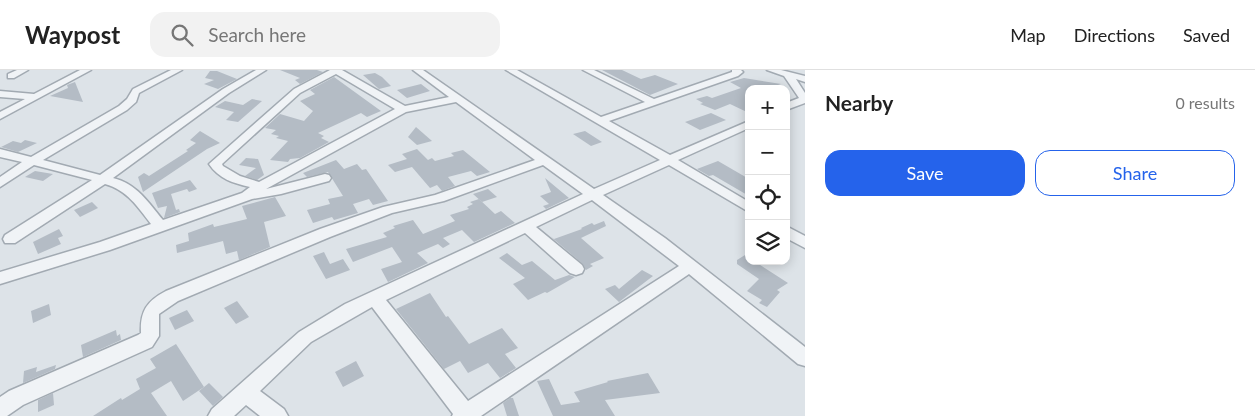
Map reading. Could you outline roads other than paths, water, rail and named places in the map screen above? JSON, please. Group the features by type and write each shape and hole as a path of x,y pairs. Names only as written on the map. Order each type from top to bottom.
{"street":[{"path":"11,76 24,70"},
{"path":"0,116 87,70"},
{"path":"0,183 31,162 123,108 132,100 132,96 136,91 178,70"},
{"path":"10,239 103,179 226,91 262,70"},
{"path":"262,186 231,178 218,169 215,164 297,91 336,70 403,109"},
{"path":"417,70 660,242 805,358"},
{"path":"510,70 600,120 745,206"},
{"path":"587,70 654,102"},
{"path":"600,120 735,74 738,72 736,70"},
{"path":"771,70 805,79"},
{"path":"788,75 804,99 790,105"},
{"path":"0,94 38,97"},
{"path":"247,196 403,109 456,98"},
{"path":"219,416 305,337 351,309 592,195 745,126"},
{"path":"0,153 121,184 134,192 161,226"},
{"path":"0,409 16,398 145,341 150,336 148,317 151,310 172,296 325,233 388,210 439,198 543,161"},
{"path":"0,278 247,196 281,190 325,178"},
{"path":"526,226 576,269"},
{"path":"790,233 805,242"},
{"path":"375,298 464,415 690,266"},
{"path":"245,392 277,416"}]}
